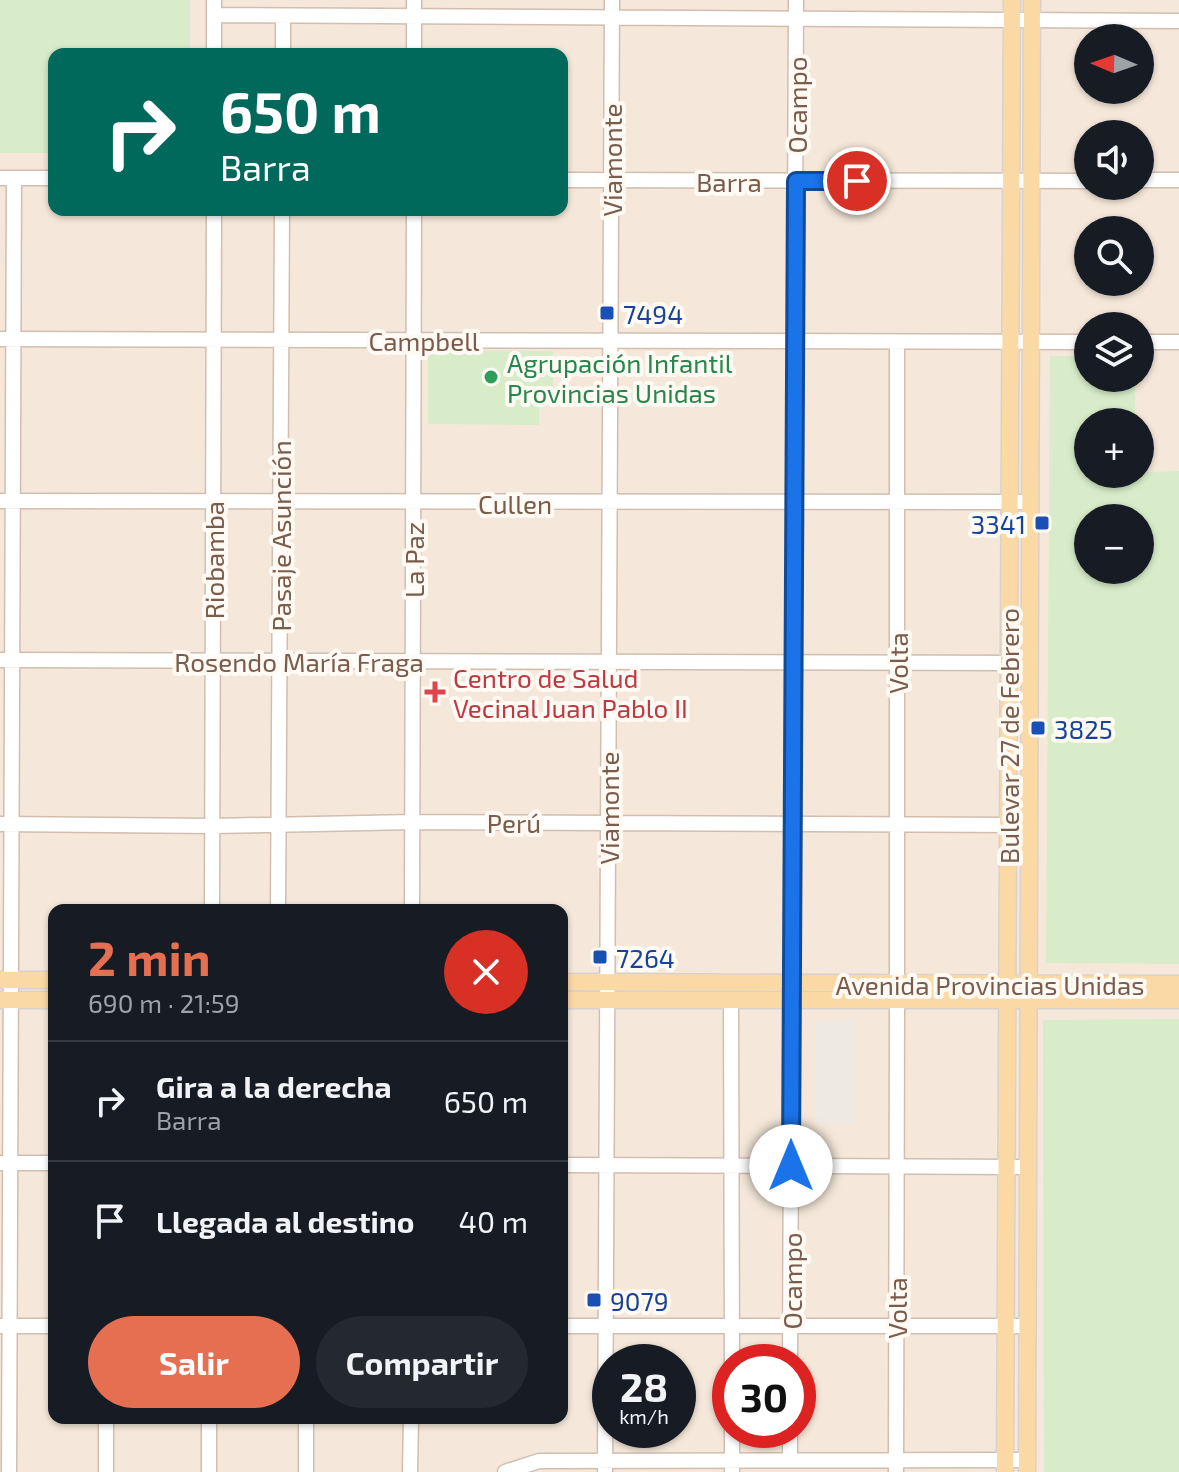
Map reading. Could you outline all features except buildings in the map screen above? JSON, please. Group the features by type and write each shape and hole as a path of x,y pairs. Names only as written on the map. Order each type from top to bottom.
{"main road":[{"name":"Bulevar 27 de Febrero","path":"1005,1466 1012,0"},
{"name":"Bulevar 27 de Febrero","path":"1027,1466 1032,0"},
{"path":"6,980 48,980"},
{"name":"Avenida Provincias Unidas","path":"568,982 792,992 1028,992 1179,984"},
{"name":"Avenida Provincias Unidas","path":"568,1000 731,1000 792,992"},
{"name":"Avenida Provincias Unidas","path":"1028,992 1179,1000"},
{"path":"6,1000 48,1000"}],"street":[{"path":"414,0 414,48"},
{"name":"Viamonte","path":"605,1466 612,0"},
{"name":"Ocampo","path":"790,1344 796,0"},
{"path":"214,48 214,8 283,16 1179,21"},
{"path":"283,16 283,48"},
{"path":"9,1472 5,1326 7,178 48,178"},
{"name":"Barra","path":"568,180 1074,181"},
{"path":"1154,180 1179,180"},
{"name":"Riobamba","path":"212,904 214,216"},
{"name":"Pasaje Asunción","path":"278,904 282,216"},
{"name":"La Paz","path":"412,904 414,216"},
{"name":"Campbell","path":"7,339 1074,342"},
{"name":"Volta","path":"896,1466 897,342"},
{"path":"1154,342 1179,342"},
{"name":"Cullen","path":"6,501 1030,502"},
{"name":"Rosendo María Fraga","path":"6,660 1030,663"},
{"name":"Perú","path":"6,824 1029,825"},
{"path":"731,1000 732,1344"},
{"path":"5,1163 48,1163"},
{"path":"568,1165 1028,1167"},
{"path":"5,1326 48,1326"},
{"path":"568,1326 1027,1326"},
{"path":"106,1424 106,1472"},
{"path":"209,1424 209,1472"},
{"path":"306,1424 306,1472"},
{"path":"410,1472 411,1424"},
{"path":"790,1448 790,1460"},
{"path":"505,1472 539,1461 605,1466 732,1466 790,1460 896,1466 1027,1466"}],"shaded area":[{"path":"0,0 1179,0 1179,1472 0,1472"},
{"path":"855,1021 855,1124 816,1124 816,1022"}],"green space":[{"path":"0,0 190,0 190,48 48,48 48,153 0,153"},
{"name":"Agrupación Infantil Provincias Unidas","path":"428,350 553,351 553,402 539,402 539,425 428,424"},
{"path":"1050,356 1074,356 1074,392 1135,392 1135,408 1074,408 1074,488 1154,488 1154,472 1179,471 1179,964 1046,963"},
{"path":"1179,1019 1179,1472 1044,1472 1043,1020"}],"place":[{"name":"7494","path":"607,313"},
{"name":"Agrupación Infantil Provincias Unidas","path":"491,377"},
{"name":"3341","path":"1042,523"},
{"name":"Centro de Salud Vecinal Juan Pablo II","path":"435,692"},
{"name":"3825","path":"1038,728"},
{"name":"7264","path":"600,957"},
{"name":"9079","path":"594,1300"}],"route":[{"path":"791,1166 796,181 857,181"}]}
